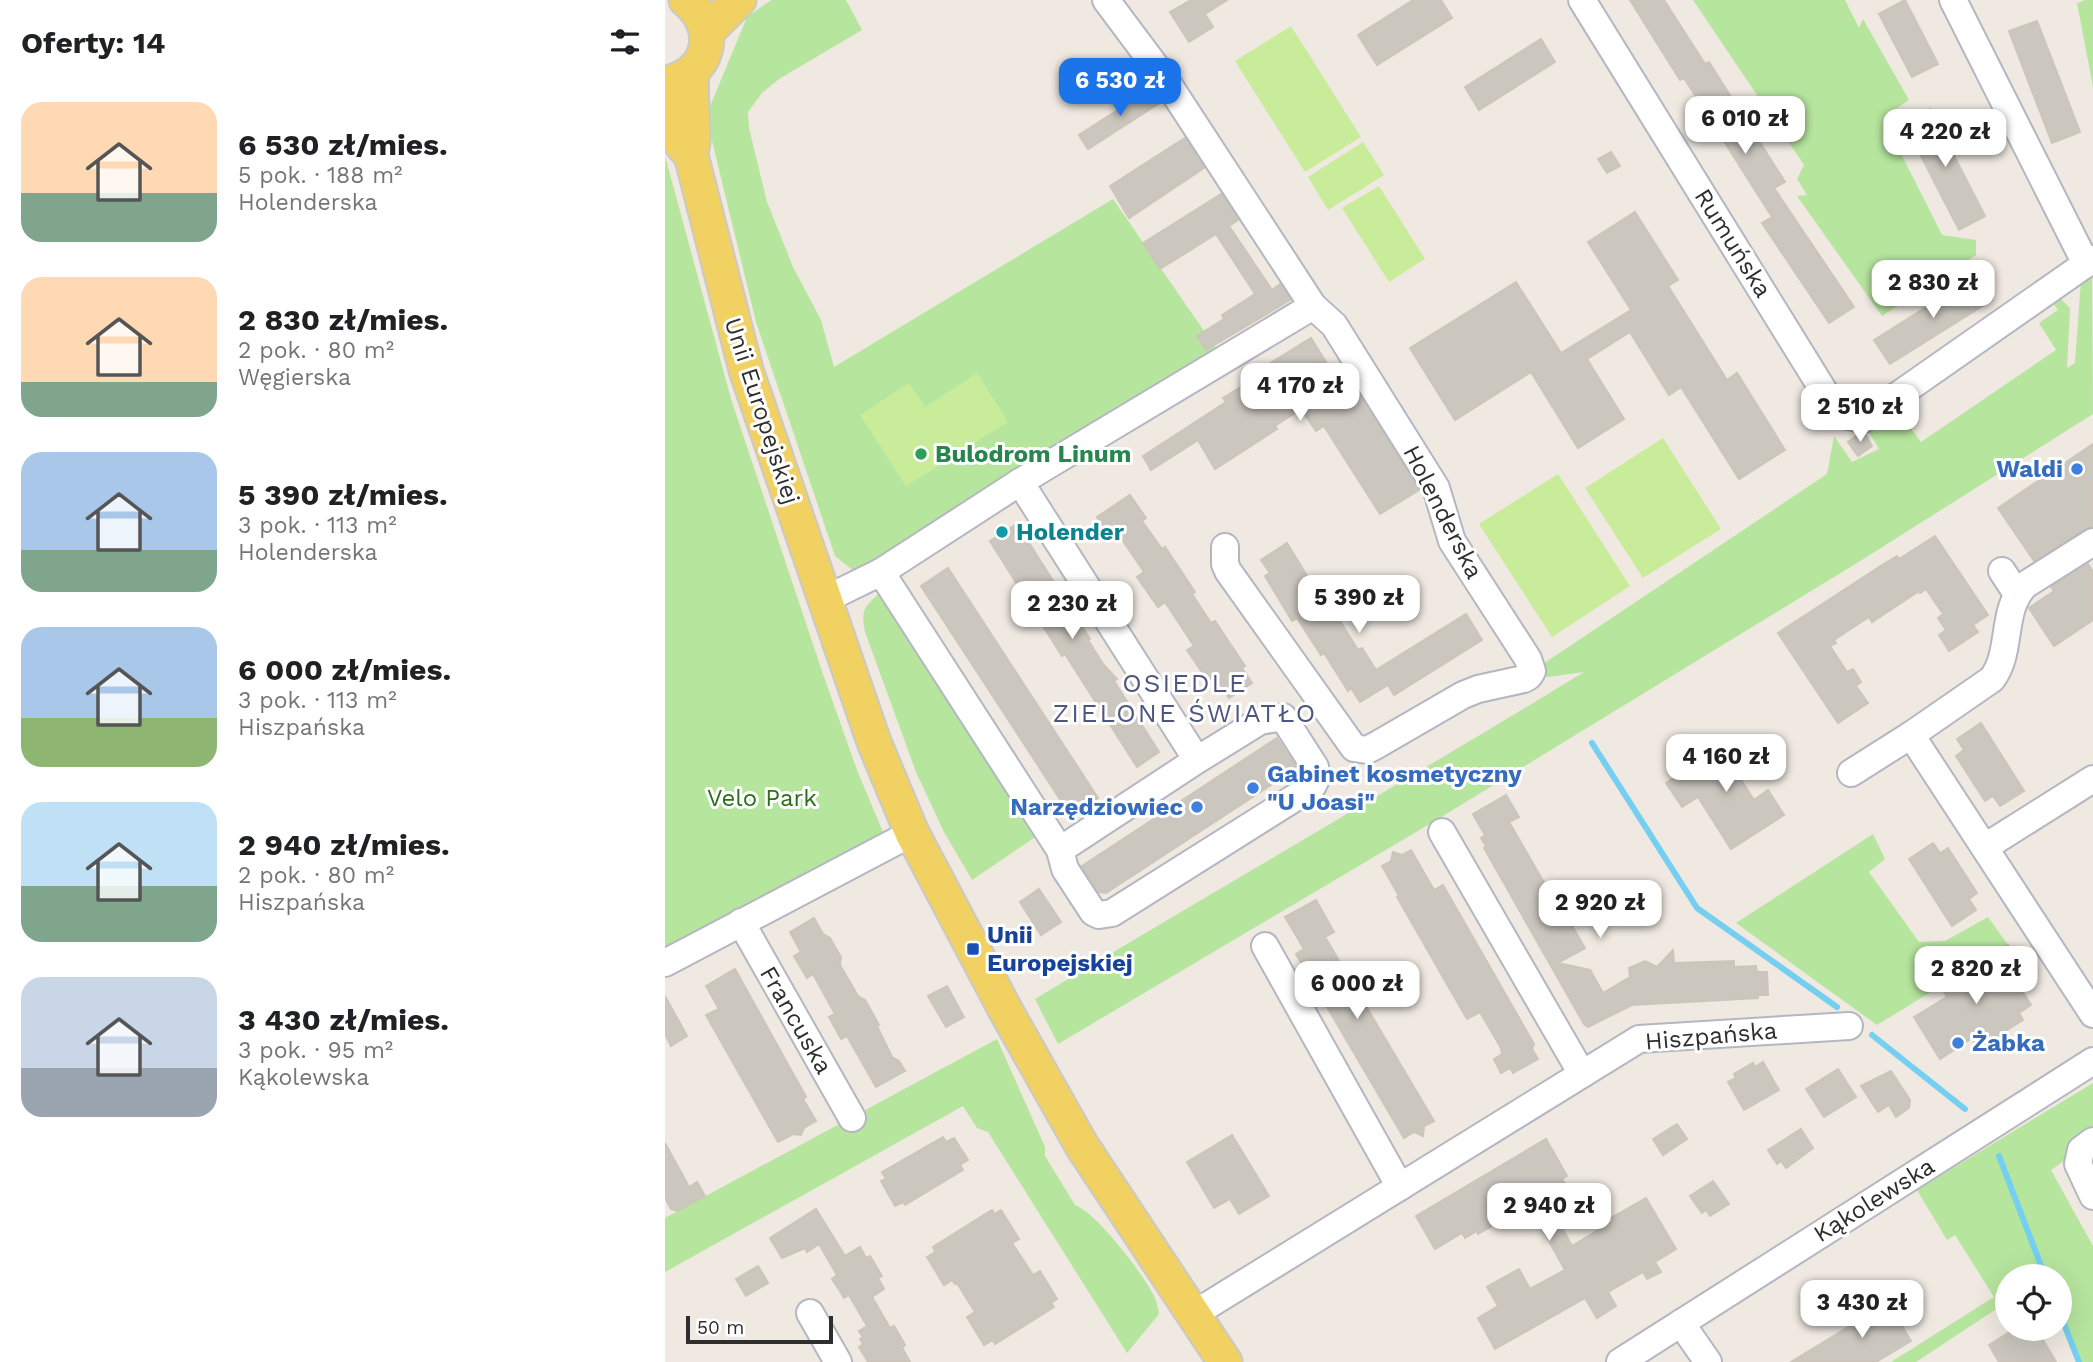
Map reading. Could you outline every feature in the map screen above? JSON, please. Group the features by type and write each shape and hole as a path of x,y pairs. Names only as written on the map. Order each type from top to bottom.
{"main road":[{"path":"678,78 701,61 706,47 707,32 703,19 687,0"},
{"path":"707,32 739,0"},
{"name":"Unii Europejskiej","path":"678,78 693,142 691,155 747,370 873,741 912,833 1007,1013 1082,1146 1225,1362"},
{"name":"Unii Europejskiej","path":"665,107 682,145 691,155"}],"street":[{"name":"Holenderska","path":"1106,0 1165,79 1314,306 1334,325 1436,488 1452,541 1528,659 1532,671 1524,679 1463,695 1367,750 1354,748 1228,570 1226,547"},
{"name":"Rumuńska","path":"1582,0 1838,414 1864,419 2089,262"},
{"path":"1953,0 2089,262"},
{"path":"824,600 881,572 1020,482 1314,306"},
{"path":"1020,482 1198,760"},
{"path":"1851,773 1992,679 2003,658 2012,604 2017,594 2025,585 2093,542"},
{"path":"2003,571 2017,594"},
{"path":"881,572 1060,850 1065,869 1088,907 1099,915 1105,915 1312,787 1317,777 1315,767 1283,717 1260,721 1060,850"},
{"path":"1911,735 2093,1014"},
{"path":"1985,848 2093,779"},
{"path":"1443,832 1582,1074"},
{"path":"665,963 912,833"},
{"name":"Francuska","path":"741,922 852,1118"},
{"path":"1265,946 1400,1187"},
{"name":"Hiszpańska","path":"1195,1314 1639,1039 1849,1026"},
{"name":"Kąkolewska","path":"1620,1362 2093,1061"},
{"path":"2093,1141 2081,1150 2078,1164 2093,1196"},
{"path":"810,1313 838,1362"},
{"path":"1681,1323 1708,1362"}],"green space":[{"path":"771,0 846,0 862,30 779,79 762,93 748,112 749,128 767,202 793,267 821,320 834,367 1113,199 1224,360 859,584 854,571 835,556 756,322 706,116 747,17"},
{"path":"1693,0 1845,0 1859,28 1863,19 1909,100 1883,118 1942,235 1976,240 1976,255 1882,316 1797,196 1807,195 1797,179 1804,165"},
{"path":"2093,0 2093,87 2077,3"},
{"path":"1291,26 1361,137 1305,172 1235,61"},
{"path":"1363,142 1384,175 1328,210 1308,177"},
{"name":"Velo Park","path":"665,156 731,399 824,677 857,770 888,844 665,963"},
{"path":"1379,186 1425,259 1389,282 1342,208"},
{"path":"2092,274 2093,414 1857,563 1438,819 1058,1044 1035,999 1584,672 1548,677 1539,673 1540,666 1827,474 1834,436 1852,462 1879,449 1865,425 1890,400 1921,442 2056,350 2039,323 2058,310 2050,299 2059,297 2070,308 2067,368 2075,363 2081,280"},
{"name":"Bulodrom Linum","path":"977,373 1008,422 906,486 860,415 909,383 925,407"},
{"path":"1663,438 1721,529 1643,578 1585,488"},
{"path":"1558,474 1630,586 1552,637 1479,524"},
{"path":"880,593 1047,829 972,880 944,832 916,772 865,632 865,610"},
{"path":"1873,834 1885,859 1869,872 1919,942 1945,941 1988,917 2008,945 1877,1025 1736,923"},
{"path":"997,1039 1045,1147 1045,1156 1075,1205 1107,1232 1141,1275 1155,1298 1159,1314 1127,1353 988,1132 977,1128 963,1106 665,1272 665,1218"},
{"path":"2093,1083 2093,1141 2051,1170 2093,1246 2093,1362 2079,1362 2071,1341 2072,1264 1995,1264 1995,1310 1916,1362 1891,1362 1994,1297 1955,1235 1947,1240 1917,1190"}],"building":[{"path":"1191,0 1227,0 1205,14 1213,27 1189,42 1170,12"},
{"path":"1413,0 1441,0 1452,18 1377,65 1358,35"},
{"path":"1630,0 1664,0 1705,64 1709,62 1785,182 1774,188 1854,307 1829,323 1762,223 1772,217 1684,78 1680,80"},
{"path":"1905,0 1938,64 1912,77 1879,14"},
{"path":"2037,21 2080,132 2052,143 2009,31"},
{"path":"1541,39 1555,62 1479,110 1465,87"},
{"path":"1152,88 1161,102 1088,149 1079,135"},
{"path":"1930,109 1985,216 1959,230 1904,123"},
{"path":"1185,138 1204,168 1129,218 1110,186"},
{"path":"1611,152 1620,166 1607,173 1598,159"},
{"path":"1221,194 1238,220 1229,226 1272,290 1280,284 1290,300 1206,350 1197,336 1224,319 1222,315 1255,294 1216,234 1160,269 1143,243"},
{"path":"1635,212 1678,280 1668,286 1727,380 1737,373 1785,450 1739,479 1681,387 1669,395 1630,332 1587,359 1624,419 1578,448 1531,372 1455,420 1410,348 1516,282 1561,353 1631,310 1588,242"},
{"path":"1976,276 1992,300 1890,364 1874,340"},
{"path":"1311,338 1339,383 1348,377 1419,490 1380,514 1324,426 1316,431 1301,409 1275,426 1277,429 1215,469 1198,440 1151,470 1143,456 1226,402 1223,398 1260,375 1258,371"},
{"path":"1859,434 1865,434 1872,446 1858,456 1848,442"},
{"path":"2093,444 2093,526 2034,561 1998,508"},
{"path":"1130,495 1146,518 1142,521 1162,549 1165,547 1195,592 1192,594 1211,623 1215,621 1245,666 1242,668 1252,683 1229,698 1215,676 1208,681 1187,650 1194,646 1165,602 1158,607 1137,577 1144,572 1115,529 1108,533 1097,517"},
{"path":"1017,524 1103,664 1117,679 1114,681 1159,752 1137,767 1065,654 1062,656 990,541"},
{"path":"1935,536 1988,615 1973,625 1978,632 1949,651 1939,635 1946,630 1938,618 1943,614 1926,589 1872,622 1869,617 1834,640 1836,643 1830,646 1847,672 1853,669 1861,682 1856,686 1868,703 1838,723 1778,633 1879,567 1897,556 1899,559"},
{"path":"1287,543 1331,615 1335,613 1358,650 1362,648 1376,670 1466,614 1482,640 1394,695 1388,685 1360,702 1351,688 1348,691 1324,653 1321,655 1297,618 1292,621 1265,576 1270,573 1261,560"},
{"path":"2088,564 2093,572 2093,620 2054,646 2029,608 2054,591 2051,587"},
{"path":"948,568 1098,798 1071,816 921,586"},
{"path":"1981,723 2024,791 2000,806 1993,796 1985,801 1956,756 1964,750 1957,739"},
{"path":"1277,738 1297,768 1106,893 1099,892 1082,866"},
{"path":"1734,738 1750,763 1736,772 1754,800 1768,790 1784,815 1731,849 1698,797 1682,807 1666,783"},
{"path":"1506,795 1519,817 1509,822 1553,898 1556,897 1562,908 1565,906 1573,921 1570,922 1585,948 1558,963 1590,970 1603,993 1630,977 1629,968 1645,961 1657,967 1673,950 1674,963 1734,961 1734,967 1756,966 1757,972 1767,972 1768,995 1758,995 1758,998 1632,1005 1588,1027 1584,1024 1484,848 1486,846 1481,838 1485,835 1473,814"},
{"path":"1933,843 1940,853 1948,848 1977,893 1969,899 1976,910 1952,926 1909,859"},
{"path":"1411,850 1434,890 1443,885 1534,1044 1532,1049 1538,1059 1513,1073 1510,1068 1501,1073 1494,1059 1502,1054 1501,1048 1480,1012 1467,1019 1382,866 1391,861 1393,852 1402,855"},
{"path":"1039,889 1061,922 1041,935 1020,902"},
{"path":"1316,900 1334,932 1325,937 1434,1121 1424,1126 1423,1136 1414,1132 1404,1138 1296,954 1304,949 1285,917"},
{"path":"814,918 841,957 840,965 858,996 865,1000 892,1057 899,1061 905,1071 876,1087 847,1036 841,1039 829,1017 835,1014 813,974 807,978 794,956 801,952 790,932"},
{"path":"2008,945 2020,964 2009,971 2031,1005 2019,1013 2023,1020 1978,1048 1972,1038 1940,1059 1914,1017 1947,997 1941,987"},
{"path":"735,969 806,1097 803,1099 816,1121 804,1128 801,1135 793,1134 778,1142 706,1015 719,1009 706,986"},
{"path":"947,986 964,1017 946,1027 928,996"},
{"path":"665,996 687,1036 671,1046 665,1034"},
{"path":"1763,1062 1779,1090 1744,1110 1728,1082 1736,1078 1734,1074 1753,1063 1755,1067"},
{"path":"1838,1069 1856,1097 1824,1117 1806,1089"},
{"path":"1891,1071 1910,1100 1909,1108 1896,1117 1889,1105 1878,1112 1861,1086"},
{"path":"1677,1124 1687,1139 1663,1155 1653,1139"},
{"path":"1801,1129 1813,1148 1786,1168 1781,1161 1777,1164 1768,1150"},
{"path":"1232,1135 1269,1196 1239,1214 1230,1199 1214,1208 1187,1162"},
{"path":"943,1137 946,1142 954,1138 968,1160 960,1165 963,1170 905,1205 903,1202 895,1206 881,1181 886,1179 882,1172"},
{"path":"1546,1139 1567,1176 1562,1179 1571,1194 1550,1206 1572,1246 1613,1221 1611,1218 1646,1198 1676,1249 1655,1262 1661,1272 1647,1279 1643,1272 1608,1292 1616,1306 1597,1318 1585,1298 1495,1349 1478,1318 1498,1306 1487,1287 1519,1269 1530,1289 1565,1270 1529,1205 1478,1234 1477,1231 1465,1238 1462,1233 1435,1249 1416,1216"},
{"path":"665,1143 689,1187 697,1182 705,1196 677,1211 671,1209 665,1198"},
{"path":"1713,1181 1729,1204 1710,1216 1706,1210 1702,1213 1690,1196"},
{"path":"816,1209 845,1256 860,1247 866,1258 870,1256 882,1276 878,1278 884,1289 872,1297 890,1328 894,1326 900,1336 905,1345 902,1348 910,1362 868,1362 859,1347 863,1344 860,1339 863,1337 859,1331 867,1326 849,1295 844,1298 832,1279 837,1275 819,1244 807,1252 805,1248 782,1258 770,1238"},
{"path":"992,1210 994,1214 1001,1210 1019,1239 1012,1243 1033,1275 1040,1271 1057,1299 1051,1303 1054,1307 995,1344 993,1340 984,1345 967,1317 975,1312 957,1283 952,1280 944,1285 927,1257 935,1252 933,1247"},
{"path":"758,1266 768,1283 746,1296 736,1279"},
{"path":"1888,1303 1911,1341 1876,1362 1791,1362"},
{"path":"1995,1341 2044,1341 2056,1362 1999,1362 1989,1345"}],"waterway":[{"path":"1592,743 1697,908 1837,1007"},
{"path":"1872,1035 1965,1109"},
{"path":"1999,1156 2040,1264"},
{"path":"2071,1341 2079,1362"}],"place":[{"name":"Bulodrom Linum","path":"921,454"},
{"name":"Waldi","path":"2077,469"},
{"name":"Holender","path":"1002,532"},
{"name":"Gabinet kosmetyczny \"U Joasi\"","path":"1253,788"},
{"name":"Narzędziowiec","path":"1197,807"},
{"name":"Unii Europejskiej","path":"973,949"},
{"name":"Żabka","path":"1958,1043"}],"district":[{"name":"OSIEDLE ZIELONE ŚWIATŁO","path":"1185,698"}]}
